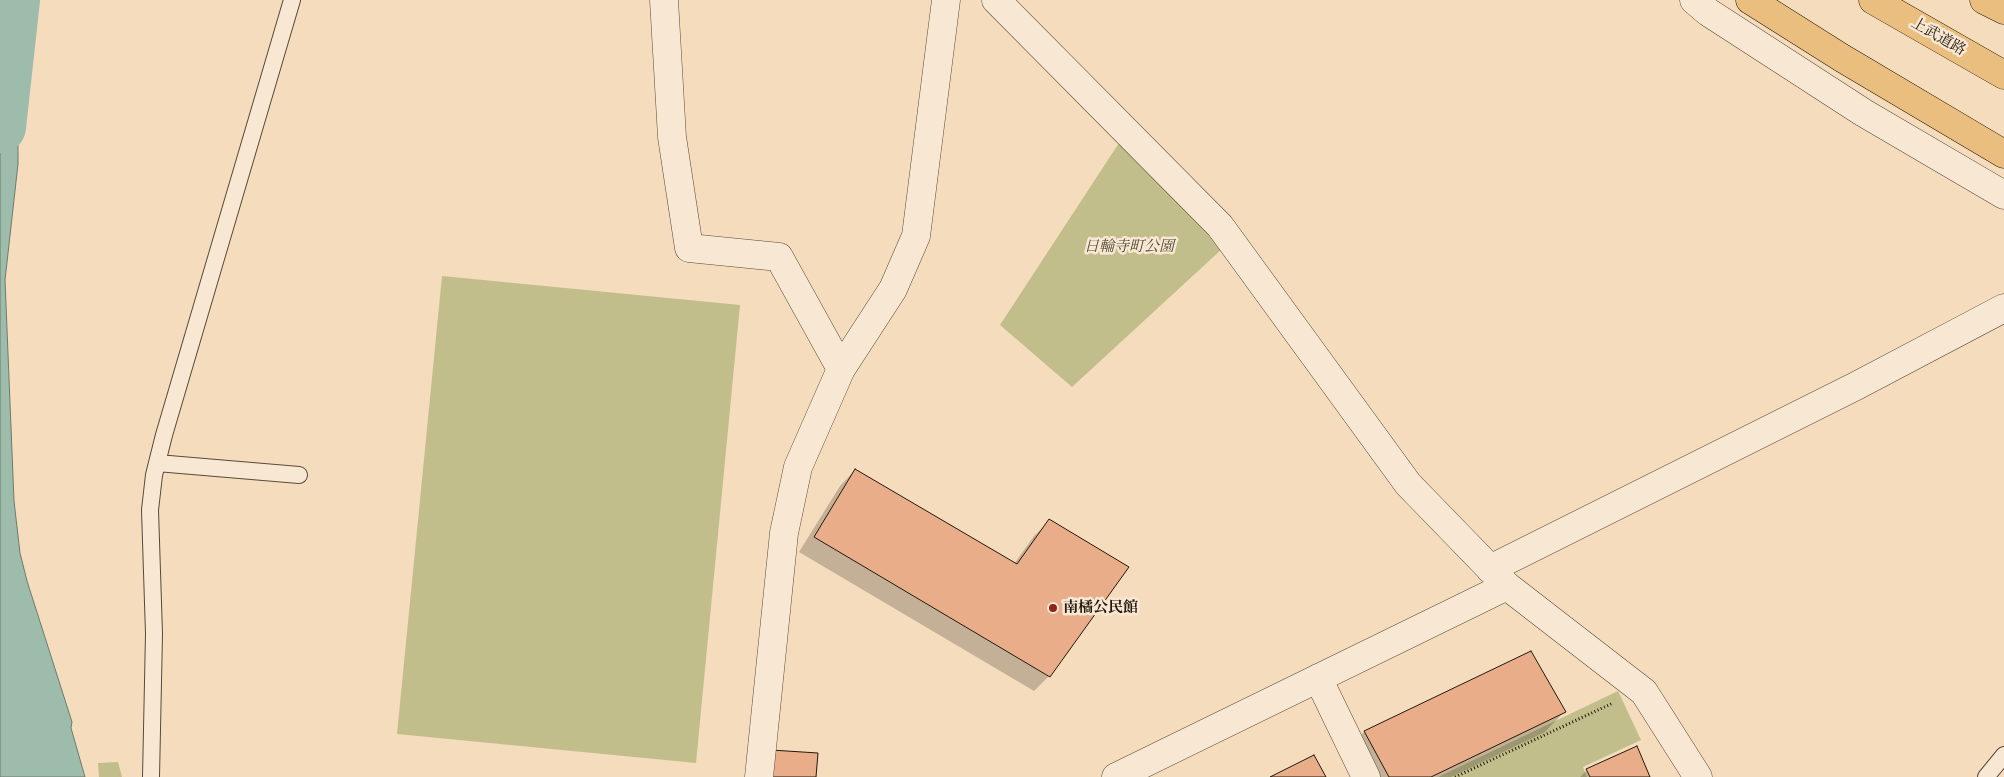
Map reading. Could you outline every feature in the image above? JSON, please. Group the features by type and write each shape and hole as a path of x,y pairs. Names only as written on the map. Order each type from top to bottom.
{"highway":[{"path":"1750,0 1842,58 2004,154"},
{"name":"上武道路","path":"1873,0 2004,75"},
{"path":"1984,0 2004,10"}],"street":[{"path":"664,0 672,137 689,248 779,256 841,369"},
{"path":"759,777 784,533 798,466 841,369 893,289 916,236 946,0"},
{"path":"996,0 1220,226 1408,484 1499,577 1644,692 1698,777"},
{"path":"1694,0 1708,12 1864,112 2004,195"},
{"path":"1116,777 1318,678 1499,577 2004,308"},
{"path":"1318,678 1366,777"}],"lane":[{"path":"151,777 154,634 150,510 157,463 263,94 292,0"},
{"path":"157,463 299,475"},
{"path":"1986,777 2004,756"}],"path":[{"path":"1455,777 1618,701"}],"green space":[{"name":"日輪寺町公園","path":"1119,143 1222,249 1072,387 1000,325"},
{"path":"442,276 740,305 696,763 397,734"},
{"path":"1618,691 1641,740 1583,767 1587,777 1438,777"},
{"path":"118,762 122,777 99,777 98,763"}],"shaded area":[{"path":"0,94 20,96 18,164 5,280 14,501 20,553 27,581 72,722 71,728 85,777 0,777"}],"building":[{"path":"855,469 1017,564 1049,519 1129,567 1050,677 814,537"},
{"path":"1531,651 1566,712 1431,777 1389,777 1364,731"},
{"path":"1637,746 1650,777 1590,777 1586,769"},
{"path":"771,750 818,753 816,777 769,777"},
{"path":"1314,755 1326,777 1270,777"}],"waterway":[{"path":"0,127 14,0"}],"place":[{"name":"南橘公民館","path":"1053,608"}]}
